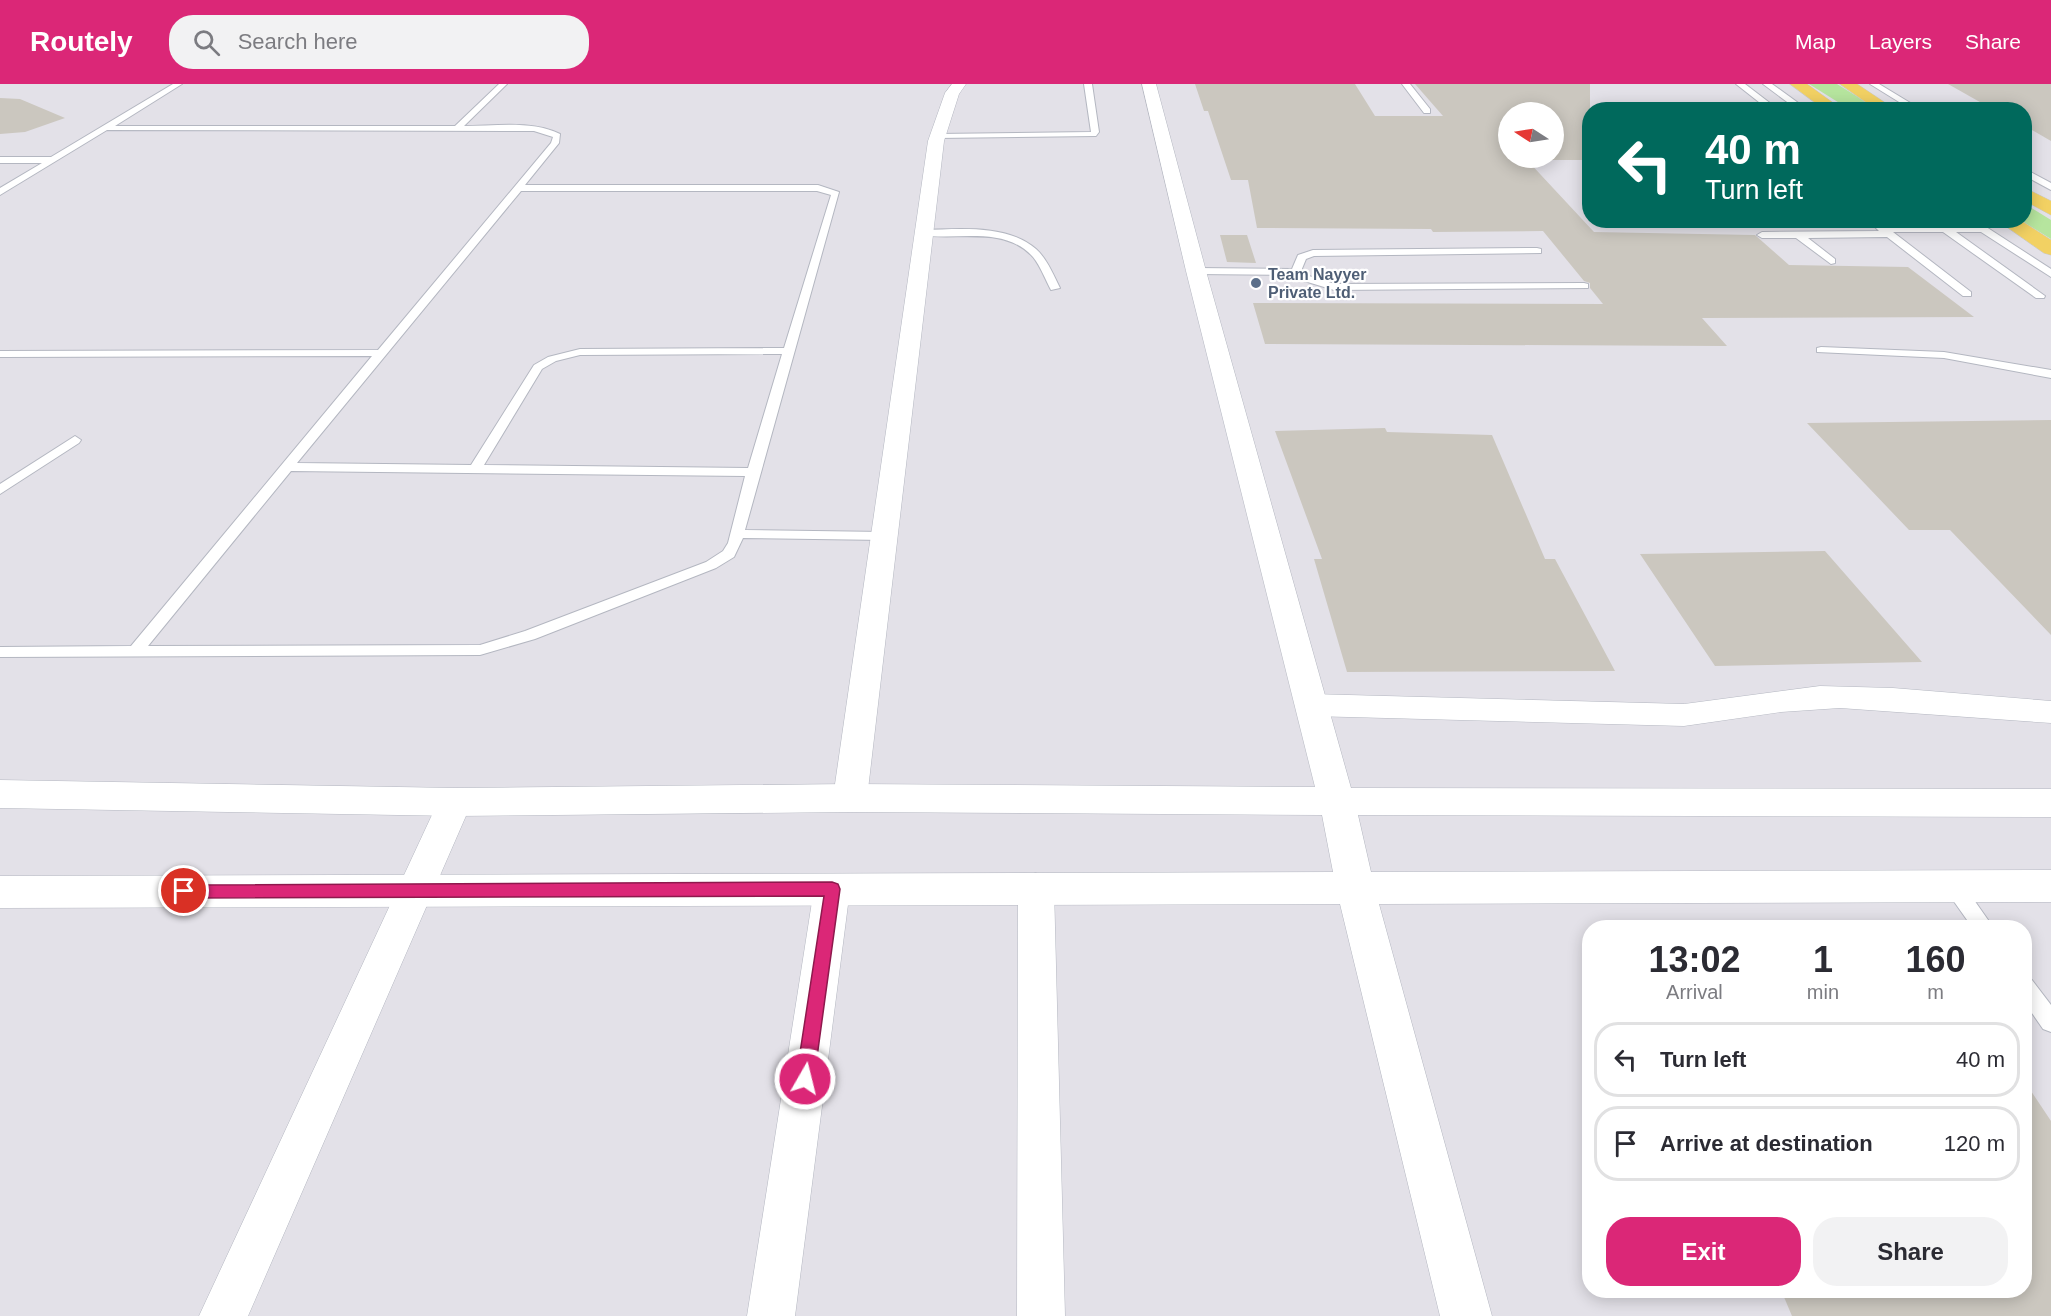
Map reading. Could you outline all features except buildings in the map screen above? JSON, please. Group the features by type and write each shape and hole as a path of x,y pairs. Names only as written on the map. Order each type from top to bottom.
{"main road":[{"path":"1149,84 1196,271 1337,802 1356,889 1466,1316"},
{"path":"1797,84 1824,102"},
{"path":"1847,84 1876,102"},
{"path":"2032,197 2051,209"},
{"path":"2018,228 2051,249"},
{"path":"0,794 455,802 850,798 1337,802 2051,803"},
{"path":"0,892 2051,886"}],"street":[{"path":"850,798 937,136 952,93 959,84"},
{"path":"1311,705 1684,715 1798,698 1839,697 1893,699 2051,712"},
{"path":"223,1316 455,802"},
{"path":"1036,888 1041,1316"},
{"path":"771,1316 832,889"}],"lane":[{"path":"0,192 178,84"},
{"path":"457,129 503,84"},
{"path":"937,136 1093,134 1095,132 1088,84"},
{"path":"1406,84 1427,111"},
{"path":"1740,84 1764,102"},
{"path":"1767,84 1793,102"},
{"path":"1874,84 1904,102"},
{"path":"106,128 534,129 548,131 557,136 555,143 135,651"},
{"path":"0,160 52,160"},
{"path":"2032,176 2051,187"},
{"path":"0,652 480,650 530,635 711,566 729,554 737,534 753,472 836,195 818,188 518,188"},
{"path":"1881,228 1967,294"},
{"path":"1944,229 2040,296"},
{"path":"1762,235 1982,229 2051,274"},
{"path":"924,232 980,233 1008,238 1028,247 1042,261 1055,288"},
{"path":"1799,235 1831,261"},
{"path":"1296,272 1302,257 1313,253 1537,251"},
{"path":"1196,271 1296,272 1305,278 1334,287 1584,286"},
{"path":"1821,350 1944,355 2051,374"},
{"path":"475,469 538,367 552,359 580,352 790,351"},
{"path":"0,354 382,353"},
{"path":"0,490 75,440"},
{"path":"287,467 753,472"},
{"path":"737,534 884,536"},
{"path":"1953,886 1978,920"},
{"path":"2032,996 2051,1022"}],"shaded area":[{"path":"0,84 2051,84 2051,1316 0,1316"}],"green space":[{"path":"1809,84 1837,84 1866,102 1838,102"},
{"path":"2032,208 2051,220 2051,239 2032,227"}],"place":[{"name":"Team Nayyer Private Ltd.","path":"1256,283"}],"route":[{"path":"184,891 832,889 805,1079"}]}
